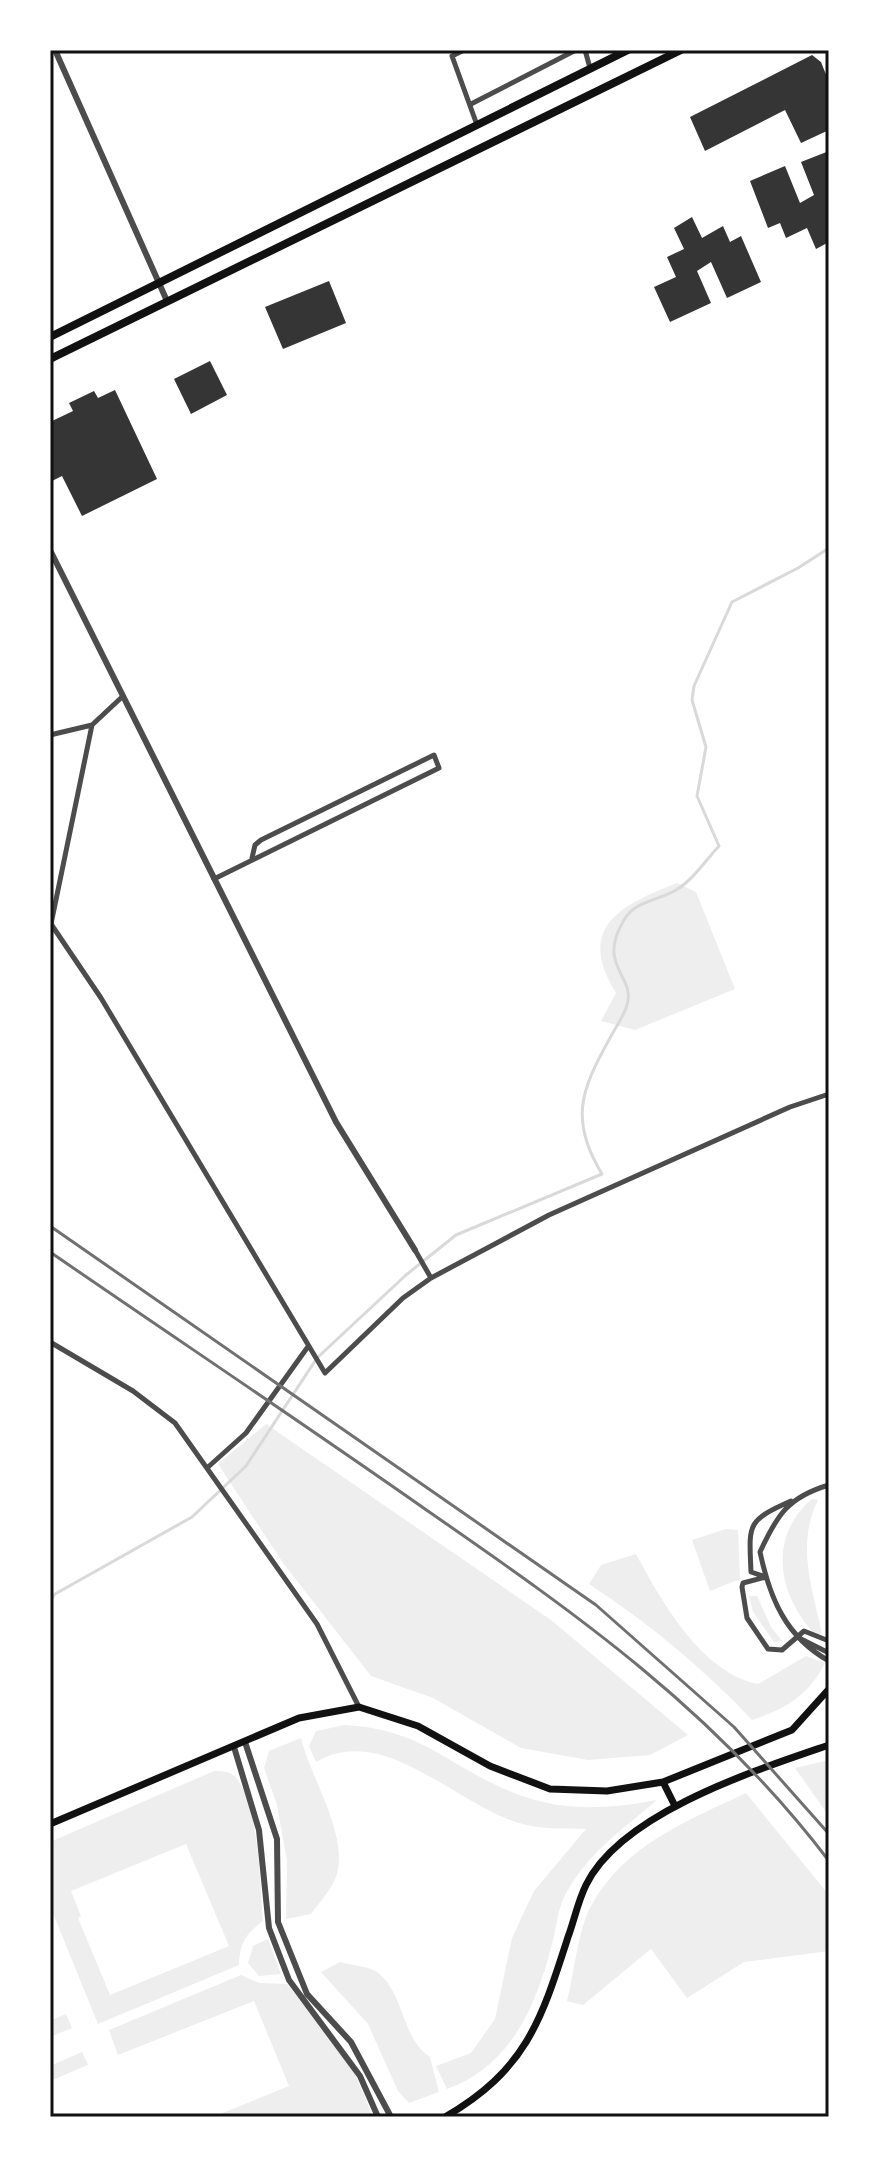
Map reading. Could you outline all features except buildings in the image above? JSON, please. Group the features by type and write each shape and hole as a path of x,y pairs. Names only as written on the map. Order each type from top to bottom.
{"main road":[{"path":"50,337 628,50"},
{"path":"50,359 681,50"},
{"path":"50,1824 299,1718 359,1707 418,1726 490,1766 550,1789 607,1791 663,1782 792,1730 829,1689"},
{"path":"445,2117 514,2064 541,2020 586,1884 622,1840 675,1806 829,1745"},
{"path":"663,1782 675,1806"}],"street":[{"path":"55,50 167,301"},
{"path":"464,50 452,56 478,127"},
{"path":"471,104 576,50"},
{"path":"585,50 590,69"},
{"path":"50,550 336,1122 431,1278"},
{"path":"50,735 92,725 122,697"},
{"path":"92,725 51,924 101,998 307,1348 325,1373 403,1298 431,1278 549,1215 790,1107 829,1094"},
{"path":"213,879 439,768 434,755 261,840 255,845 252,858"},
{"path":"50,1342 133,1391 175,1423 317,1624 359,1707"},
{"path":"207,1468 246,1433 307,1348"},
{"path":"766,1577 751,1572 749,1533 760,1515 829,1485"},
{"path":"803,1495 778,1513 760,1552 776,1604 796,1636 803,1647 829,1661"},
{"path":"766,1577 743,1583 747,1618 768,1649 782,1650 804,1631 829,1641"},
{"path":"796,1636 829,1653"},
{"path":"245,1742 277,1839 278,1922 307,1994 351,2042 391,2117"},
{"path":"234,1747 259,1830 269,1928 289,1980 360,2076 378,2117"}],"shaded area":[{"path":"677,883 696,892 735,989 635,1030 601,1021 616,993 600,951 610,922 638,900"},
{"path":"266,1424 551,1620 688,1735 650,1755 588,1760 521,1748 433,1698 371,1676 283,1563 218,1464"},
{"path":"812,1499 818,1500 811,1517 807,1550 822,1634 816,1635 793,1603 783,1567 783,1548 788,1531"},
{"path":"726,1529 738,1530 740,1579 710,1591 692,1540"},
{"path":"636,1554 685,1632 718,1666 758,1684 806,1656 825,1663 819,1674 795,1699 776,1711 752,1720 675,1647 589,1584 601,1565"},
{"path":"749,1596 757,1596 771,1627 782,1641 774,1642 753,1612"},
{"path":"345,1725 372,1728 413,1740 507,1790 544,1802 599,1807 657,1800 591,1858 570,1886 560,1907 538,1990 518,2031 488,2065 469,2079 447,2089 436,2066 471,2053 495,2019 512,1938 534,1891 586,1829 544,1828 519,1823 495,1813 419,1770 367,1752 341,1752 316,1762 309,1746 316,1731"},
{"path":"301,1738 334,1826 339,1861 334,1882 311,1914 286,1919 287,1861 277,1805 264,1768 269,1751"},
{"path":"829,1760 829,1816 795,1768"},
{"path":"214,1771 224,1771 237,1779 250,1808 257,1847 263,1921 245,1940 239,1965 98,2024 50,1906 50,1842","holes":["186,1844 229,1946 110,1995 78,1918 81,1916 71,1891"]},
{"path":"746,1793 829,1895 829,1951 744,1962 687,1998 651,1949 583,2005 567,2001 583,1927 591,1906 605,1885 639,1851 659,1837"},
{"path":"268,1939 281,1974 259,1976 248,1963 253,1946"},
{"path":"340,1962 373,1970 386,1981 413,2039 430,2057 439,2092 409,2103 398,2091 368,2024 321,1972"},
{"path":"241,1975 259,1983 287,1984 349,2060 373,2117 213,2117 289,2086 254,2001 118,2055 109,2030"},
{"path":"66,2014 72,2028 50,2037 50,2021"},
{"path":"82,2052 88,2065 50,2081 50,2066"}],"waterway":[{"path":"50,1601 55,1594 192,1517 246,1466 317,1358 406,1275 456,1235 602,1174 585,1137 582,1121 586,1090 592,1074 627,1005 626,986 615,960 616,936 629,913 682,886 719,846 697,796 706,747 692,700 694,686 732,602 829,548"}],"railway":[{"path":"50,1226 596,1605 734,1727 829,1834"},
{"path":"50,1252 590,1627 642,1668 739,1758 829,1861"}]}
